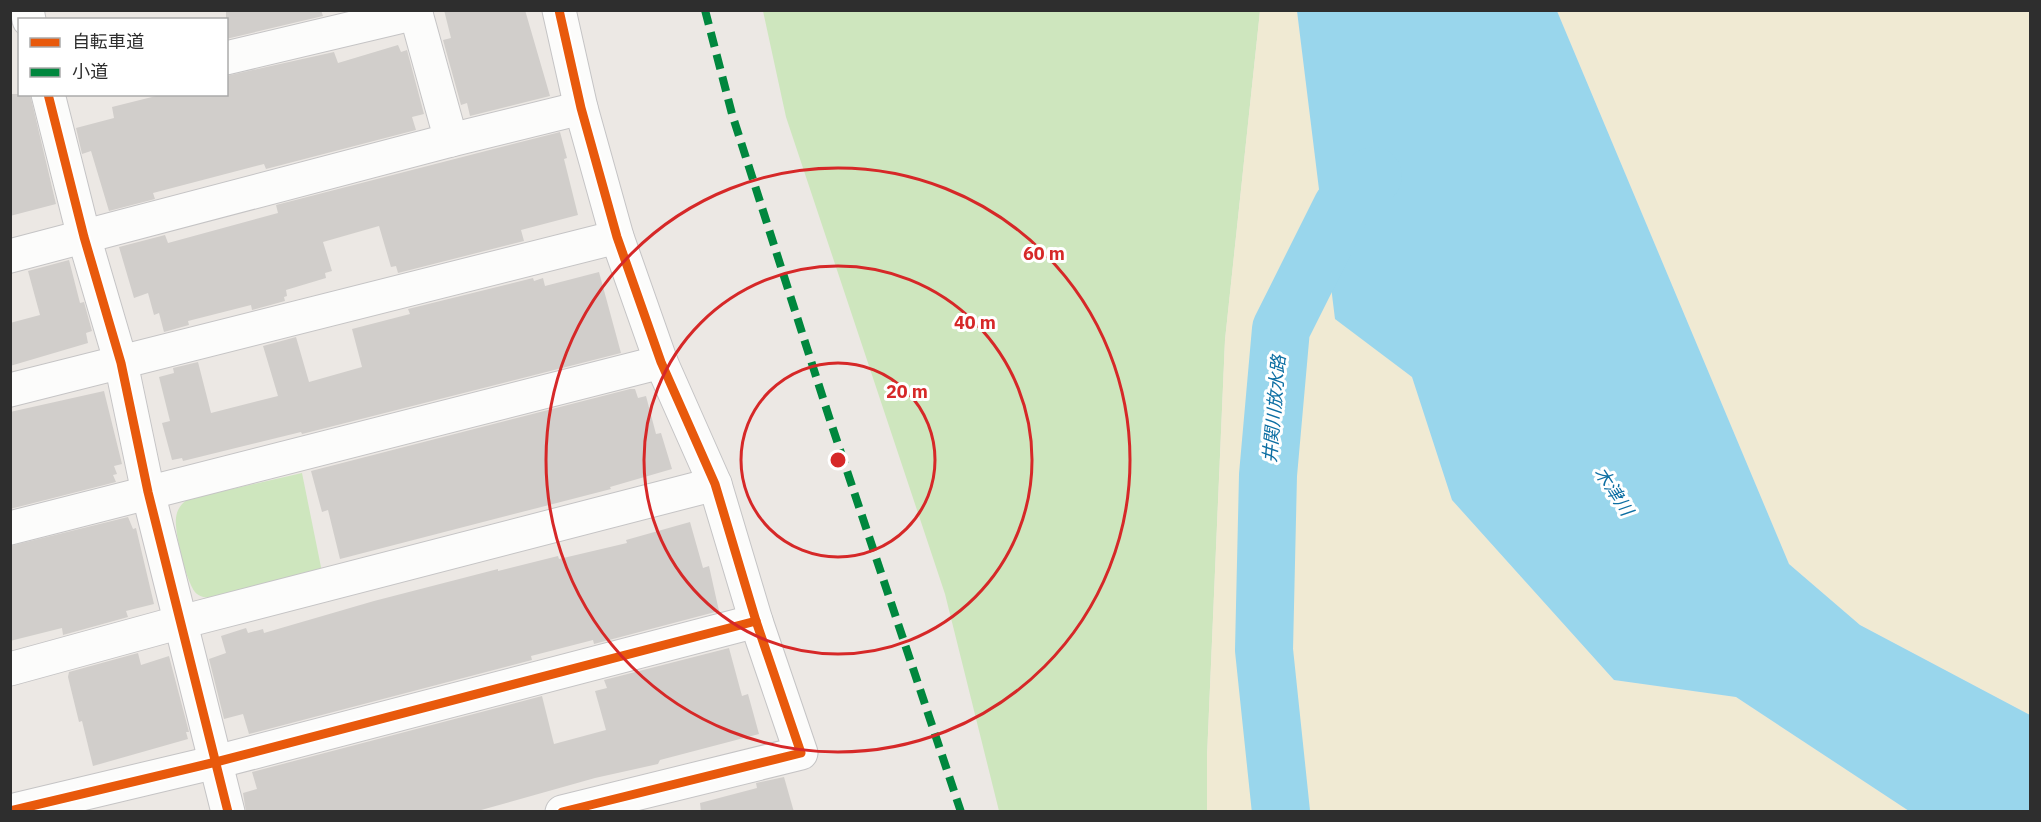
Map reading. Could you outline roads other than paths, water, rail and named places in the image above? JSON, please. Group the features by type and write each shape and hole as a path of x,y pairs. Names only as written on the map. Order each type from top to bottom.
{"street":[{"path":"559,10 581,108 617,237 661,362 715,484 756,621 801,753 603,807 562,812"},
{"path":"228,58 415,12 451,140"},
{"path":"57,96 84,237 121,363 148,492 228,812"},
{"path":"10,256 581,108"},
{"path":"10,390 617,237"},
{"path":"10,528 661,362"},
{"path":"10,669 181,622 715,484"},
{"path":"10,811 216,762 756,621"}],"water":[{"name":"木津川","path":"1297,11 1557,11 1789,564 1860,625 2030,715 2030,811 1909,811 1736,697 1614,680 1452,500 1412,377 1335,319"}],"waterway":[{"name":"井関川放水路","path":"1281,812 1264,650 1268,475 1281,329 1342,207 1373,176"}]}
